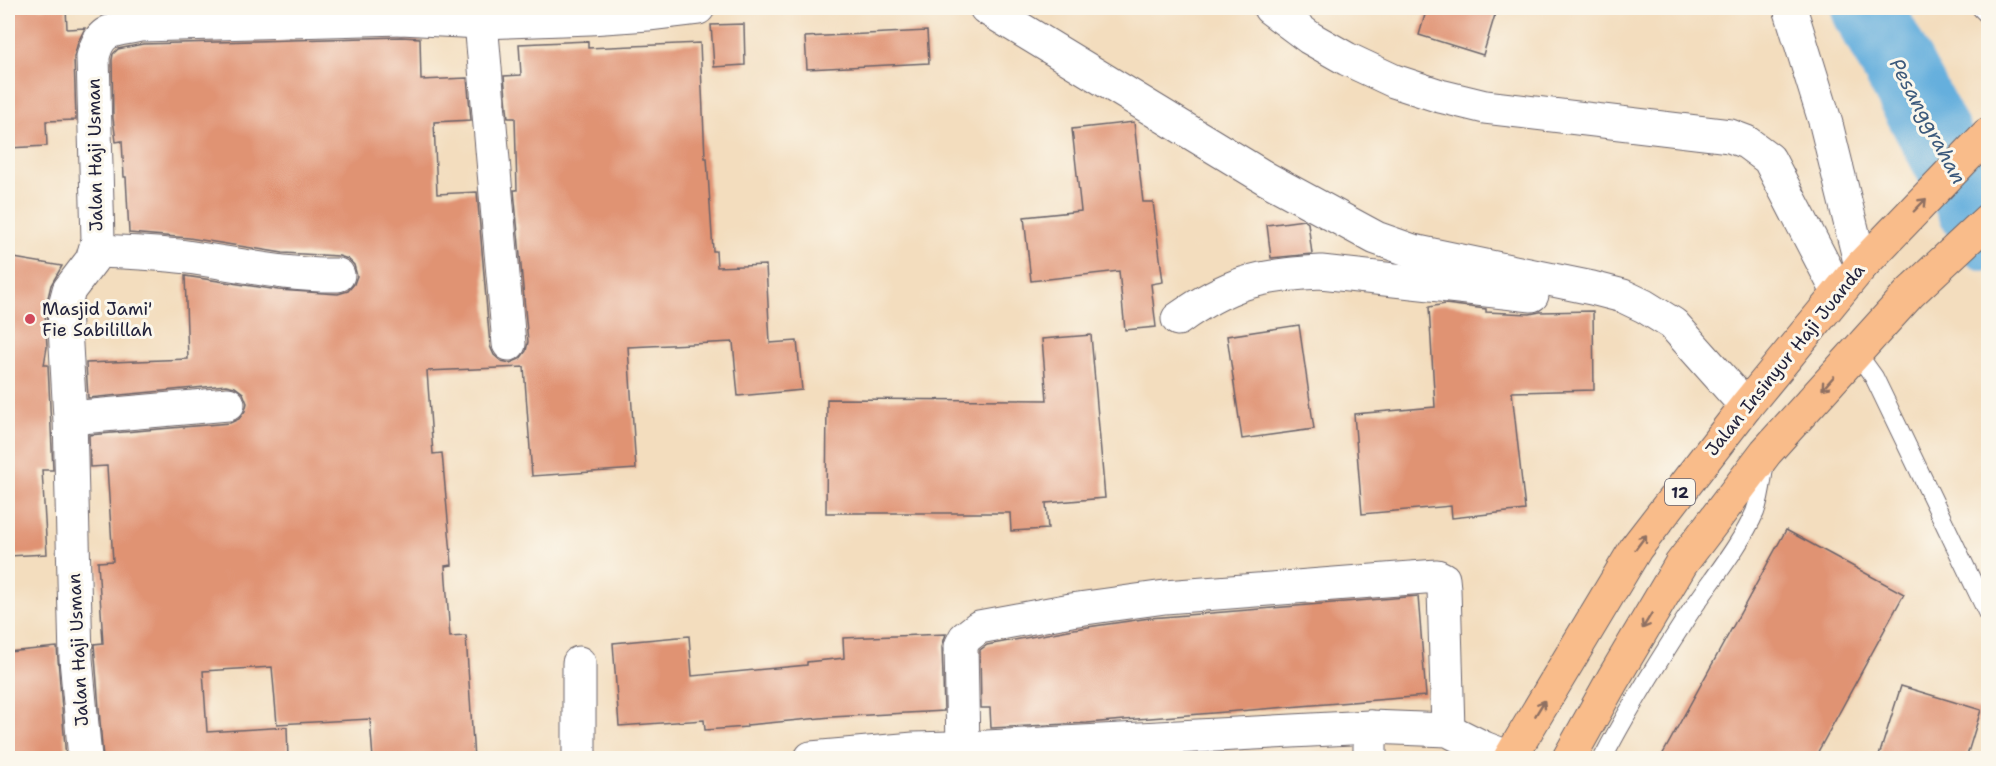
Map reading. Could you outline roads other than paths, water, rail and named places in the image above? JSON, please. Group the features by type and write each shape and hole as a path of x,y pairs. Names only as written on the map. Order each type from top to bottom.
{"highway":[{"name":"Jalan Insinyur Haji Juanda","path":"1510,758 1636,548 1838,292 1989,134"},
{"name":"12","path":"1569,759 1681,564 1766,452 1910,293 1989,220"}],"street":[{"name":"Jalan Haji Usman","path":"85,759 76,660 65,303 69,290 88,266 95,251 98,229 93,57 96,43 107,32 141,25 400,13 481,22 698,8"},
{"path":"986,8 1267,178 1376,238 1413,251 1592,288 1623,296 1644,306 1673,324 1746,406"},
{"path":"1270,8 1310,38 1347,59 1394,81 1440,96 1485,107 1730,136 1746,142 1769,159 1838,292"},
{"path":"1790,8 1870,256"},
{"path":"481,22 509,344"},
{"path":"95,251 187,257 275,272 314,276 338,275"},
{"path":"1178,319 1206,299 1231,287 1286,273 1321,272 1644,306"},
{"path":"70,418 228,404"},
{"path":"979,751 961,646 965,638 979,627 1071,610 1164,597 1437,576 1443,579 1444,589 1448,730"},
{"path":"579,663 579,759"},
{"path":"811,759 979,751 1370,743 1448,730 1510,758"}],"lane":[{"path":"1982,8 1989,15"},
{"path":"1856,352 1874,377 1989,614"},
{"path":"1603,759 1619,727 1684,621 1755,512 1760,496 1766,452"}],"waterway":[{"name":"Pesanggrahan","path":"1867,8 1988,235"}],"place":[{"name":"Masjid Jami' Fie Sabilillah","path":"30,319"}]}
